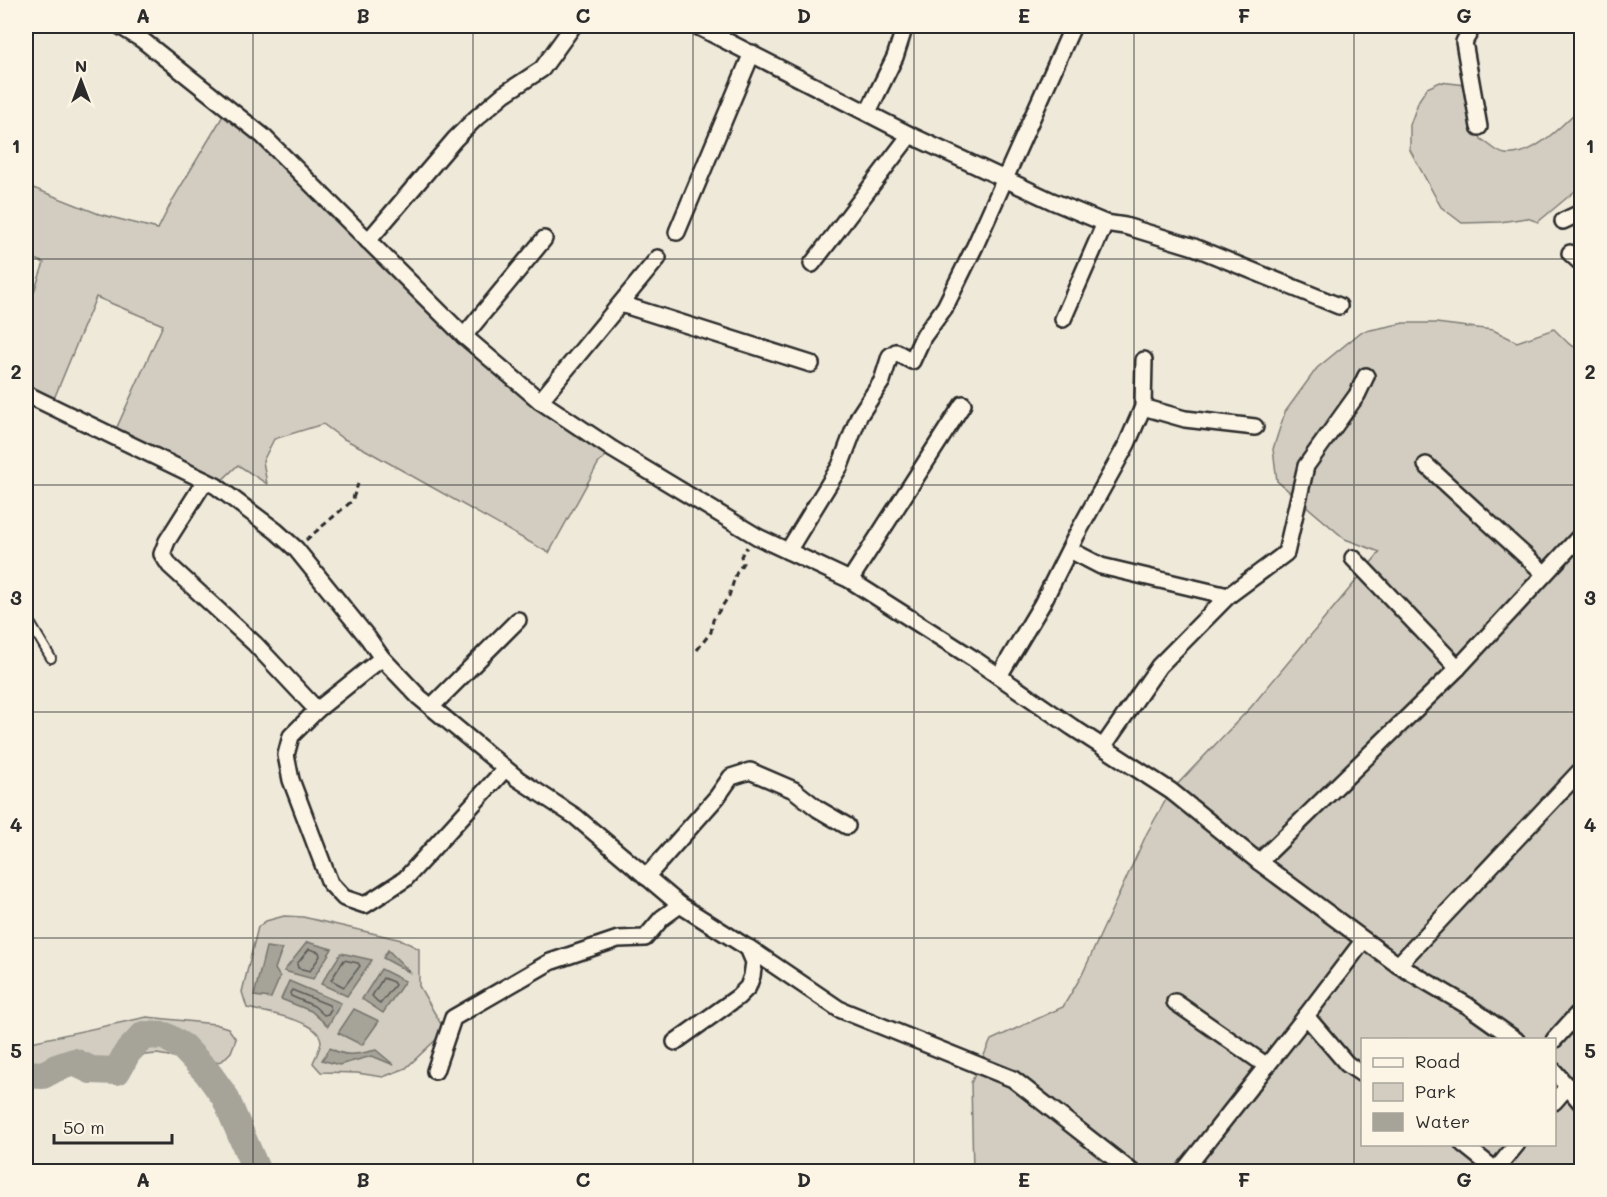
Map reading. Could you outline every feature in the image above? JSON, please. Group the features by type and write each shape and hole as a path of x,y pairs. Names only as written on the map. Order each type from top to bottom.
{"street":[{"path":"120,26 141,39 263,136 464,336 540,401 750,532 850,580 999,676 1171,790 1259,862 1398,965 1468,1006 1513,1038"},
{"path":"368,241 474,119 504,94 542,69 573,26"},
{"path":"697,26 752,52 910,135 1105,224 1125,226 1194,247 1339,306"},
{"path":"868,112 895,57 905,26"},
{"path":"788,551 840,466 858,416 882,381 890,356 896,352 912,361 923,337 945,307 1005,180 1073,26"},
{"path":"1473,26 1464,42 1479,127"},
{"path":"677,232 752,52"},
{"path":"812,264 910,135"},
{"path":"1563,221 1581,212"},
{"path":"1063,319 1105,224"},
{"path":"464,336 544,239"},
{"path":"1570,252 1581,264"},
{"path":"540,401 658,258"},
{"path":"621,304 811,364"},
{"path":"999,676 1042,604 1077,534 1127,444 1143,407 1144,360"},
{"path":"1103,747 1159,666 1228,596 1286,553 1306,466 1357,395 1366,375"},
{"path":"26,394 216,486 276,531 296,549 382,658 419,697 518,779 576,817 680,905 839,1009 1013,1079 1132,1172"},
{"path":"850,580 963,404"},
{"path":"1143,407 1185,419 1255,427"},
{"path":"1426,465 1544,573"},
{"path":"205,481 167,541 162,554 170,566 255,644 316,710"},
{"path":"1259,862 1458,668 1581,534"},
{"path":"1070,550 1101,566 1228,596"},
{"path":"1353,558 1458,668"},
{"path":"431,707 518,620"},
{"path":"382,658 316,710 291,736 286,755 291,780 330,883 344,898 365,905 405,879 505,769"},
{"path":"1398,965 1581,769"},
{"path":"646,877 717,797 731,777 750,771 794,790 818,809 847,826"},
{"path":"435,1071 453,1018 550,962 618,939 645,938 662,918 680,905"},
{"path":"1183,1172 1363,940"},
{"path":"675,1042 748,987 754,962 748,948"},
{"path":"1175,1002 1267,1066"},
{"path":"1556,1038 1581,1009"},
{"path":"1306,1016 1347,1064 1361,1073"},
{"path":"1556,1073 1581,1104"},
{"path":"1556,1100 1568,1086"},
{"path":"1466,1146 1496,1170 1515,1146"}],"lane":[{"path":"26,616 51,658"}],"path":[{"path":"296,549 352,501 358,484"},
{"path":"697,650 711,632 717,611 729,596 736,574 743,563 741,556 750,543 745,538 750,532"}],"green space":[{"path":"1440,82 1466,85 1481,139 1505,154 1516,154 1537,145 1581,107 1581,186 1538,222 1527,218 1500,222 1462,223 1441,207 1410,150 1410,125 1419,100 1427,88"},
{"path":"227,109 464,336 612,449 598,464 549,553 342,438 323,424 274,439 263,461 267,484 238,465 216,486 113,436 163,325 96,297 51,406 26,394 26,315 44,263 26,255 26,185 99,214 158,229 172,201"},
{"path":"1404,323 1436,323 1493,330 1517,342 1554,329 1569,344 1582,351 1581,1171 973,1171 971,1083 991,1040 1063,1007 1082,975 1147,833 1171,791 1251,707 1380,552 1345,539 1277,481 1273,449 1285,412 1317,368 1361,332"},
{"path":"284,916 303,917 402,940 419,949 419,986 445,1031 406,1068 383,1077 357,1073 321,1072 313,1063 321,1044 318,1034 301,1022 247,1008 242,992 258,927 266,921"},
{"path":"147,1017 215,1024 228,1028 236,1039 231,1052 222,1061 209,1063 157,1054 133,1056 34,1088 26,1088 26,1043"}],"water":[{"path":"307,942 332,949 313,979 284,971"},
{"path":"266,947 282,949 275,969 280,977 271,998 254,996"},
{"path":"388,950 411,973 383,958"},
{"path":"341,953 372,960 347,996 321,984"},
{"path":"381,969 405,981 383,1013 362,999"},
{"path":"289,981 341,1003 328,1026 311,1011 281,999"},
{"path":"354,1009 379,1021 362,1045 338,1033"},
{"path":"330,1048 347,1054 376,1050 394,1065 372,1056 339,1065 322,1060"}],"waterway":[{"path":"26,1074 43,1075 74,1062 91,1070 117,1071 127,1053 144,1035 165,1036 183,1047 207,1072 225,1097 257,1172"}]}
